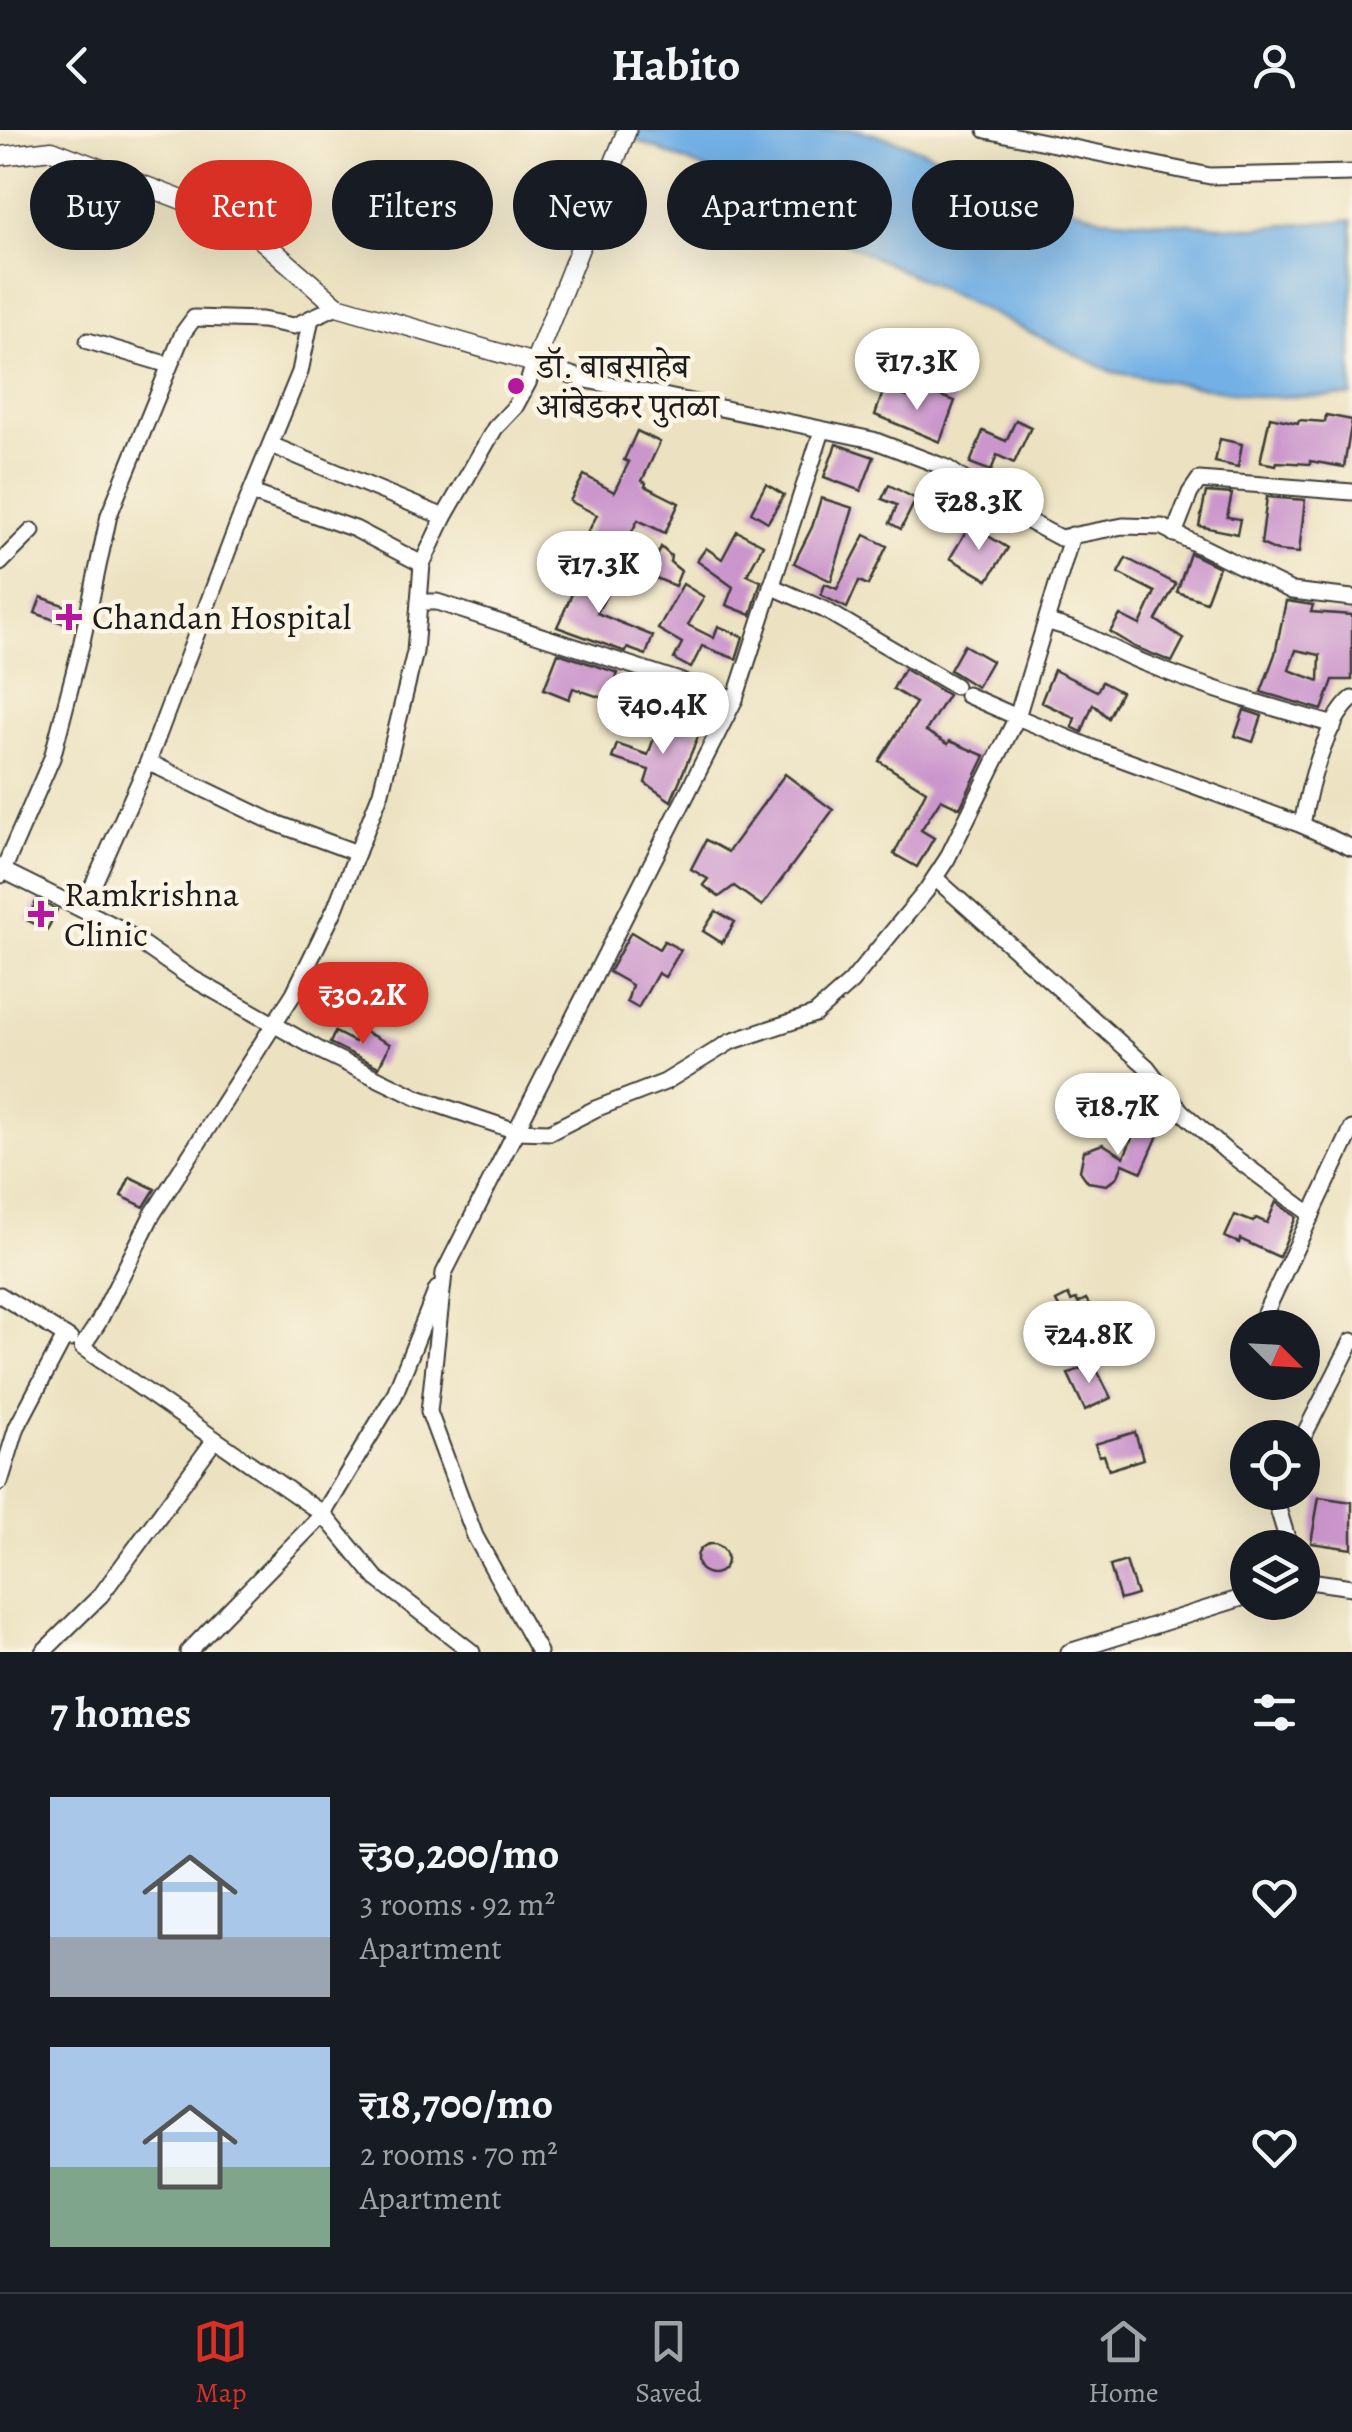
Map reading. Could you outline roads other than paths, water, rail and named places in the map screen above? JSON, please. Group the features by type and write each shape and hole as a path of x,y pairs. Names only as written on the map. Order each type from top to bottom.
{"main road":[{"path":"0,156 52,150 242,223 337,306 534,363 627,130"}],"street":[{"path":"986,130 1210,176 1352,173"},
{"path":"337,306 294,326 262,320 194,318 183,333 109,515 52,758 1,872 119,928 188,976 322,1052 418,1098 516,1132 550,1132 664,1082 730,1042 816,1014 850,982 948,859 1017,718 1072,535"},
{"path":"82,908 148,762 300,372 310,318"},
{"path":"88,341 169,366"},
{"path":"82,1346 98,1323 152,1215 275,1024 336,908 381,792 415,652 422,564 444,517 496,428 515,407 534,363 587,380 873,440 946,468 1060,538 1123,526 1162,528 1292,590 1352,598"},
{"path":"188,1652 323,1514 394,1396 444,1273 734,699 822,432"},
{"path":"271,445 444,517"},
{"path":"1174,534 1190,492 1199,480 1352,492"},
{"path":"252,493 355,529 422,564"},
{"path":"0,563 32,531"},
{"path":"772,586 824,610 961,691 1017,718 1302,825 1352,848"},
{"path":"419,602 437,602 734,699"},
{"path":"1046,622 1069,626 1141,662 1225,694 1334,725"},
{"path":"1302,825 1307,797 1334,725 1352,699"},
{"path":"148,762 273,822 357,853"},
{"path":"935,878 1148,1067 1181,1111 1226,1151 1312,1216"},
{"path":"1267,1310 1352,1129"},
{"path":"444,1273 429,1412 475,1536 540,1652"},
{"path":"0,1295 82,1346 323,1514 376,1578 472,1652"},
{"path":"0,1482 17,1427 65,1336"},
{"path":"1311,1420 1352,1341"},
{"path":"44,1652 101,1595 214,1441"},
{"path":"1320,1583 1352,1587"},
{"path":"1069,1652 1230,1602"}],"water":[{"path":"613,130 859,130 948,160 912,160 912,250 1074,250 1074,208 1101,218 1253,228 1352,220 1352,396 1259,397 1112,372 859,250 892,250 892,160 683,160"}],"place":[{"name":"डॉ. बाबसाहेब आंबेडकर पुतळा","path":"516,386"},
{"name":"Chandan Hospital","path":"69,617"},
{"name":"Ramkrishna Clinic","path":"41,914"}]}
